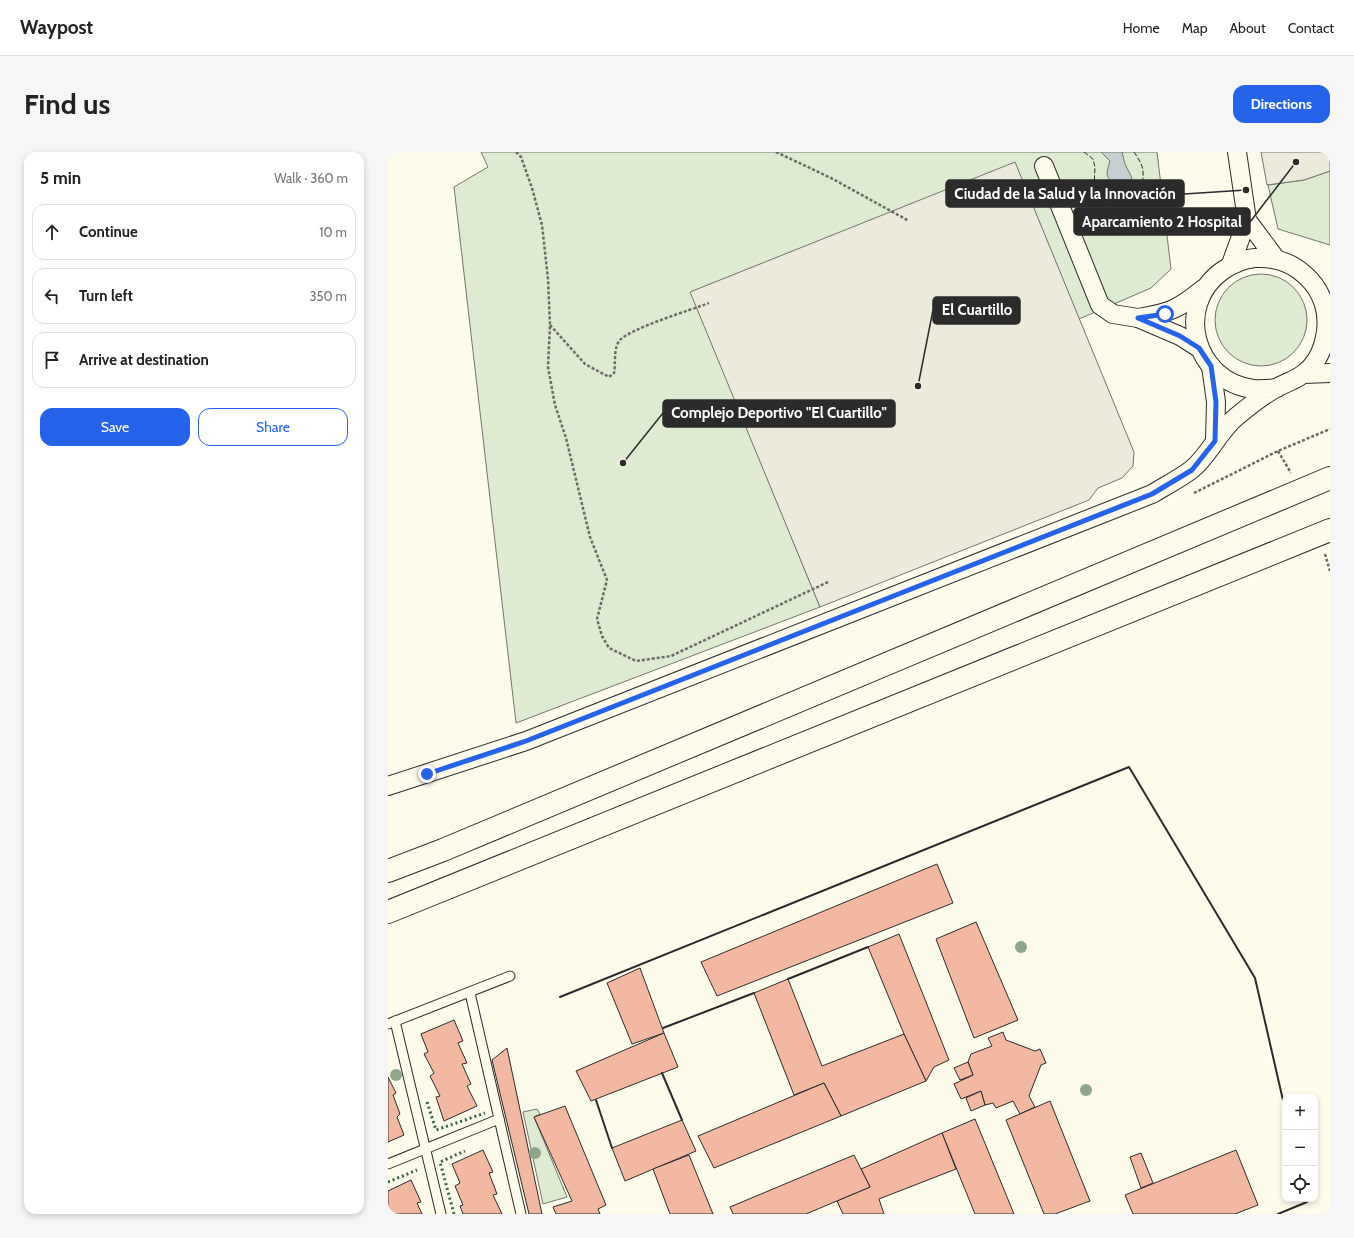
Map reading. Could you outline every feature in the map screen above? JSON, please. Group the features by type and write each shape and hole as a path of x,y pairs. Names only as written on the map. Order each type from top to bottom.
{"highway":[{"path":"388,871 457,844 1330,478"},
{"path":"388,912 1327,540"}],"street":[{"path":"1237,152 1248,220 1276,258"},
{"path":"1044,166 1100,305 1113,314 1138,318 1180,336 1199,348"},
{"path":"1232,264 1248,220"},
{"path":"388,786 526,741 1152,494 1192,470 1236,417 1277,388 1296,380 1312,366 1323,348 1327,326 1327,309 1314,283 1297,268 1276,258 1250,258 1232,264 1213,278 1205,288 1182,306 1165,314 1138,318"},
{"path":"1205,288 1196,308 1194,323 1199,348 1211,366 1218,374 1239,385 1252,389 1277,388"},
{"path":"1211,366 1216,402 1215,441"},
{"path":"1304,374 1330,373"}],"lane":[{"path":"441,1214 426,1149 392,1023 510,976"},
{"path":"470,993 521,1214"},
{"path":"388,1164 499,1119"}],"path":[{"path":"516,152 520,158 532,188 542,225 548,279 550,325 548,367 555,406 568,445 590,537 607,580 597,619 602,636 609,648 636,661 671,656 828,582"},
{"path":"776,152 831,178 909,221"},
{"path":"550,325 585,364 608,377 614,373 616,352 620,340 633,331 709,303"},
{"path":"1292,475 1278,451 1330,429"},
{"path":"1327,540 1330,571"}],"green space":[{"path":"481,152 1157,152 1171,269 1151,288 1079,319 1015,163 691,292 820,607 516,723 454,187 488,167"},
{"path":"1330,171 1330,245 1278,229 1268,185 1304,180"},
{"path":"1261,274 1279,278 1293,288 1303,302 1307,320 1303,338 1293,352 1279,362 1261,366 1243,362 1229,352 1219,338 1215,320 1219,302 1229,288 1243,278"},
{"path":"537,1109 540,1114 534,1117 567,1197 543,1204 523,1112"}],"shaded area":[{"path":"1101,152 1122,152 1125,164 1132,178 1120,195 1113,198 1117,188 1107,173 1110,161"},
{"path":"1261,152 1330,152 1330,171 1304,180 1267,185"},
{"path":"1015,162 1134,452 1133,466 1122,478 1098,488 1089,500 820,607 690,292"}],"building":[{"path":"937,864 953,903 717,996 701,962"},
{"path":"976,922 1018,1020 974,1038 936,939"},
{"path":"899,934 949,1060 934,1067 926,1081 904,1034 868,947"},
{"path":"640,968 664,1033 632,1044 607,983"},
{"path":"788,979 822,1066 904,1034 926,1081 841,1116 824,1083 794,1095 754,993"},
{"path":"454,1020 463,1041 458,1043 467,1063 462,1064 471,1084 467,1086 477,1106 444,1121 436,1097 440,1096 430,1076 434,1073 424,1054 428,1052 421,1034"},
{"path":"1003,1032 1006,1040 1035,1051 1040,1049 1046,1063 1041,1065 1029,1096 1035,1107 1020,1114 1013,1101 996,1108 993,1103 985,1105 981,1091 961,1099 954,1084 973,1075 968,1062 971,1054 992,1046 988,1038"},
{"path":"664,1033 678,1067 591,1101 576,1071"},
{"path":"507,1048 542,1214 529,1214 492,1060"},
{"path":"968,1062 973,1075 960,1080 954,1068"},
{"path":"388,1077 396,1093 393,1095 400,1114 397,1117 404,1135 388,1142"},
{"path":"824,1083 841,1116 714,1168 698,1136"},
{"path":"981,1091 985,1105 971,1111 966,1098"},
{"path":"1050,1101 1090,1201 1055,1214 1044,1214 1006,1120"},
{"path":"565,1106 606,1205 598,1209 600,1214 556,1214 553,1207 572,1201 534,1117"},
{"path":"975,1119 1014,1214 975,1214 942,1133"},
{"path":"682,1120 696,1151 625,1181 612,1148"},
{"path":"942,1133 956,1169 879,1199 884,1214 843,1214 837,1201 870,1187 861,1169"},
{"path":"483,1150 493,1172 489,1173 497,1194 493,1195 502,1214 463,1214 460,1206 463,1205 455,1186 460,1183 452,1164"},
{"path":"1236,1150 1258,1205 1235,1214 1133,1214 1125,1195"},
{"path":"1141,1153 1153,1183 1141,1188 1130,1157"},
{"path":"689,1155 713,1214 670,1214 653,1169"},
{"path":"854,1155 870,1187 806,1214 733,1214 730,1207"},
{"path":"411,1180 421,1202 417,1203 422,1214 388,1214 388,1191"}],"hedge":[{"path":"427,1102 436,1130 485,1113"},
{"path":"454,1214 440,1162 465,1151"},
{"path":"388,1182 417,1170"}],"fence":[{"path":"1084,152 1093,159 1095,167 1094,187 1104,204 1112,210 1124,205 1134,197 1141,185 1143,179 1143,169 1134,152"}],"wall":[{"path":"560,997 1129,767 1255,978 1282,1096"},
{"path":"788,979 868,947"},
{"path":"663,1028 754,993"},
{"path":"662,1073 682,1120"},
{"path":"596,1100 612,1148"},
{"path":"1278,1214 1307,1202"}],"place":[{"name":"Aparcamiento 2 Hospital","path":"1296,162"},
{"name":"Ciudad de la Salud y la Innovación","path":"1246,190"},
{"name":"El Cuartillo","path":"918,386"},
{"name":"Complejo Deportivo \"El Cuartillo\"","path":"623,463"}],"route":[{"path":"427,774 526,741 1152,494 1192,470 1215,441 1216,402 1211,366 1199,348 1180,336 1138,318 1165,314"}]}
